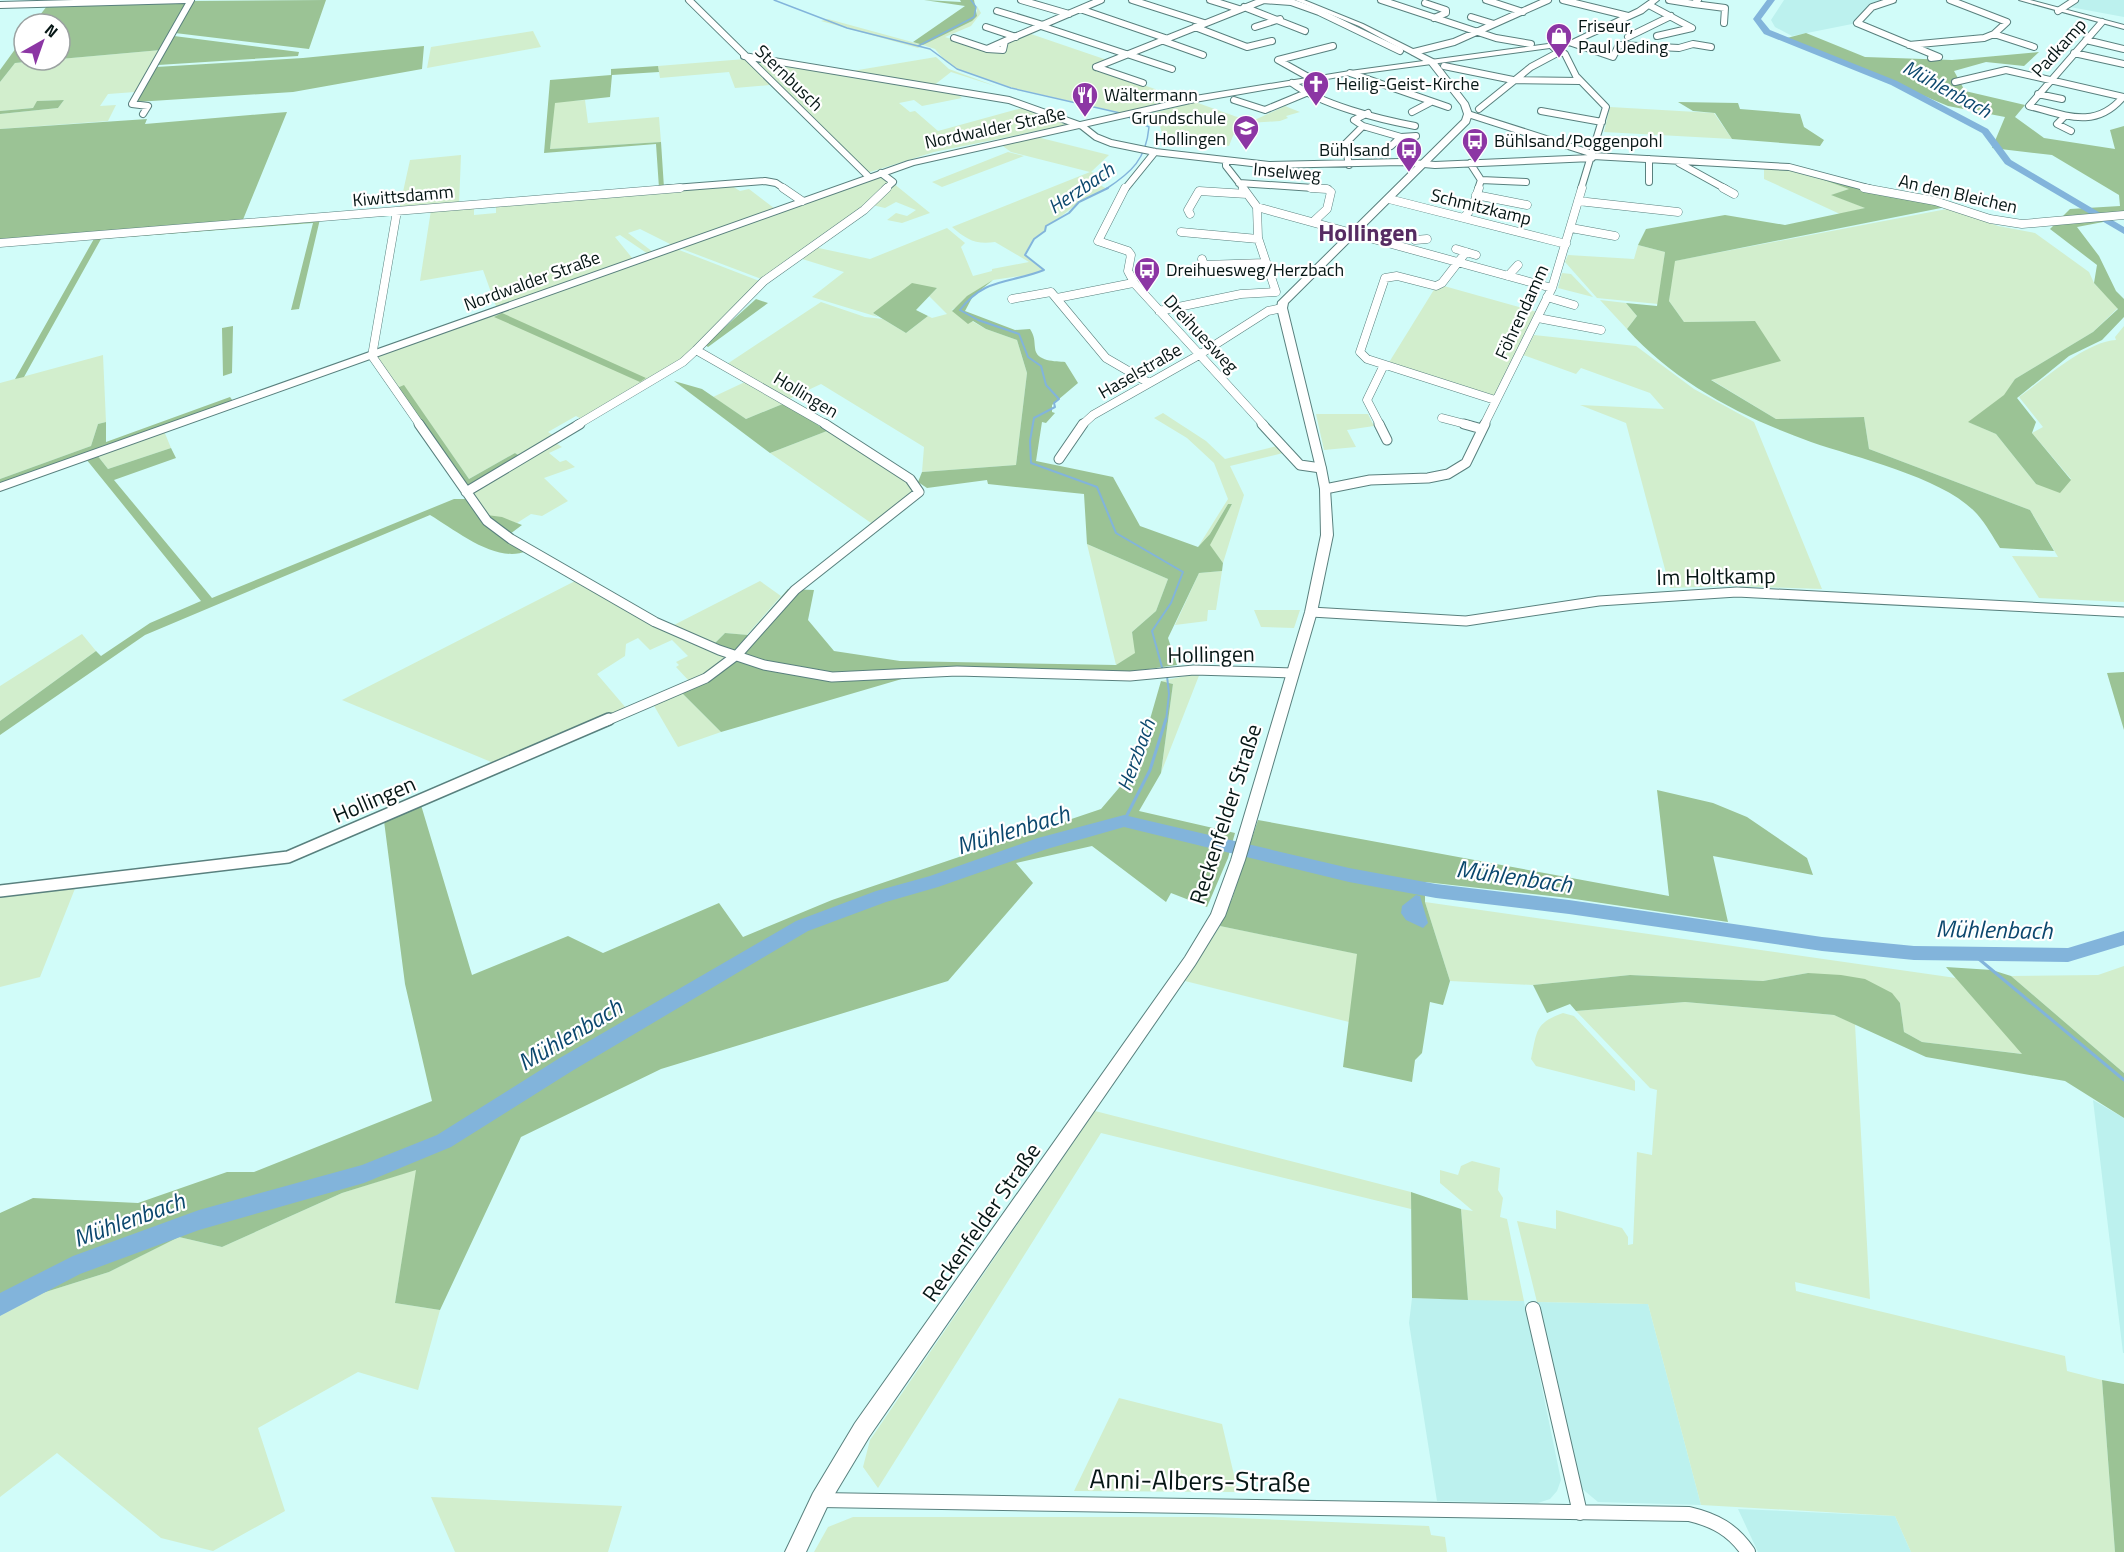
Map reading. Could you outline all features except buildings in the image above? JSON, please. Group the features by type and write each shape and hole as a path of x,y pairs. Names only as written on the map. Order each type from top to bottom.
{"main road":[{"name":"Nordwalder Straße","path":"0,487 869,177 941,155 1082,126 1183,101 1292,82 1432,62 1557,49 1652,3"}],"street":[{"path":"0,5 185,0"},
{"path":"143,114 148,106 132,104 191,0"},
{"name":"Sternbusch","path":"689,0 869,177"},
{"path":"1021,0 1069,14"},
{"path":"1081,0 1093,4"},
{"path":"954,39 987,49 1003,50 1005,41 1101,0"},
{"path":"1132,0 1204,24"},
{"path":"1145,4 1155,0"},
{"path":"1210,0 1242,8 1305,31"},
{"path":"1143,83 1096,67 1264,0 1289,1 1390,46 1414,52 1432,62 1465,105 1468,114 1466,120 1389,199 1288,295 1282,308"},
{"path":"1298,0 1340,16 1403,50"},
{"path":"1380,0 1477,32 1531,44"},
{"path":"1486,0 1523,12"},
{"path":"1414,52 1454,42 1548,0"},
{"path":"1563,0 1628,16"},
{"path":"1669,0 1696,2 1725,8 1724,23"},
{"path":"1893,0 1872,7 1857,23 1939,57 1930,58"},
{"path":"1909,45 1978,39 1994,34 2007,22 1950,0"},
{"path":"2022,0 2124,27"},
{"name":"Padkamp","path":"2058,11 2075,0"},
{"path":"1425,3 1446,10 1446,13 1434,18"},
{"path":"1652,3 1692,28 1658,36"},
{"path":"1080,9 1136,28 1203,55"},
{"path":"1175,14 1186,9"},
{"path":"998,11 1172,69"},
{"path":"1109,18 1120,14"},
{"path":"1628,37 1671,16"},
{"path":"1255,27 1286,17"},
{"path":"1471,17 1494,24"},
{"name":"Padkamp","path":"2065,116 2029,106 2102,22"},
{"path":"1136,28 1147,23"},
{"path":"986,27 1016,37"},
{"path":"1195,27 1247,47 1272,41"},
{"path":"1293,35 1315,28"},
{"path":"1069,35 1080,30"},
{"path":"1994,34 2034,47"},
{"path":"1095,44 1107,39"},
{"path":"2086,40 2124,49"},
{"path":"1572,43 1613,57 1619,45 1679,48 1693,44 1711,47"},
{"path":"1312,79 1278,60 1333,46"},
{"path":"1479,109 1513,80 1557,49"},
{"name":"Föhrendamm","path":"1325,489 1371,481 1433,478 1446,475 1466,463 1552,288 1606,107 1604,102 1580,81 1557,49"},
{"path":"2074,53 2124,64"},
{"name":"Nordwalder Straße","path":"744,56 1009,100 1082,126"},
{"path":"2109,70 2116,62"},
{"path":"1443,66 1513,80 1580,81"},
{"path":"1954,82 2006,70 2124,97"},
{"path":"1350,73 1448,107"},
{"path":"1292,82 1306,93 1415,126"},
{"path":"1234,100 1265,110 1306,93"},
{"name":"Padkamp","path":"2038,94 2062,99"},
{"path":"2071,131 2057,124 2065,116 2087,118 2110,111 2124,97"},
{"path":"1412,112 1431,102"},
{"path":"1541,111 1559,111 1602,122"},
{"path":"1368,113 1354,120 1363,126 1401,137 1416,136"},
{"path":"1468,114 1593,156"},
{"path":"1082,126 1102,140 1148,150 1269,165 1470,163 1593,156 1673,161 1734,194"},
{"path":"1349,165 1345,144 1363,126"},
{"path":"1391,146 1401,137"},
{"path":"1057,298 1133,283 1126,268 1131,255 1128,251 1098,241 1148,150"},
{"path":"1649,159 1647,178 1649,182"},
{"path":"1159,311 1240,294 1276,292 1258,239 1257,207 1226,166 1226,161"},
{"name":"An den Bleichen","path":"1673,161 1789,167 1862,188 1935,201 2006,222 2033,224 2124,215"},
{"path":"1470,163 1481,180"},
{"path":"466,492 683,362 764,281 864,210 893,182 881,173"},
{"path":"1481,180 1526,182"},
{"path":"1464,218 1470,211 1481,180"},
{"name":"Kiwittsdamm","path":"0,243 765,181 776,183 802,201"},
{"name":"Inselweg","path":"1239,183 1327,189 1331,192 1329,205 1313,222"},
{"path":"1190,214 1188,210 1199,191 1247,194"},
{"path":"1476,195 1527,205"},
{"name":"Schmitzkamp","path":"1389,199 1566,244"},
{"path":"1578,201 1678,213"},
{"path":"1257,207 1552,288"},
{"path":"372,356 397,211"},
{"path":"1571,228 1615,236"},
{"path":"1181,232 1258,239"},
{"path":"1407,248 1413,237 1427,239"},
{"path":"1455,249 1476,255"},
{"path":"1466,252 1442,283 1437,286 1397,276 1385,278 1360,352 1367,359 1495,400"},
{"path":"1202,259 1204,265 1265,263"},
{"path":"1509,276 1518,265"},
{"name":"Dreihuesweg","path":"1133,283 1300,465 1321,468"},
{"path":"1011,299 1051,292 1106,358 1149,383"},
{"path":"1548,297 1574,305"},
{"name":"Haselstraße","path":"1059,459 1080,427 1093,415 1198,355 1268,311 1282,308"},
{"name":"Reckenfelder Straße","path":"795,1552 820,1500 862,1430 1190,961 1218,916 1245,838 1311,612 1328,535 1321,468 1282,308"},
{"path":"1538,318 1601,330"},
{"name":"Hollingen","path":"0,891 288,857 719,671 738,654 795,590 918,492 917,486 910,479 792,404 696,350"},
{"name":"Hollingen","path":"372,356 487,520 511,539 677,633 763,663 807,675 832,677 994,671 1076,675 1158,674 1194,670 1293,673"},
{"path":"1384,365 1367,400 1387,440"},
{"path":"1442,418 1482,429"},
{"name":"Im Holtkamp","path":"1311,612 1466,621 1599,601 1693,593 1737,592 2124,612"},
{"path":"719,671 739,663 763,663"},
{"path":"1533,1310 1580,1513"},
{"name":"Anni-Albers-Straße","path":"820,1500 1689,1514 1709,1518 1739,1537 1748,1552"}],"shaded area":[{"path":"1784,0 1892,0 1877,4 1857,23 1792,36 1775,27 1771,20"},
{"path":"2078,0 2124,0 2124,17 2070,7"},
{"path":"1416,895 1420,896 1428,923 1423,928 1406,920 1401,913 1402,906"},
{"path":"2093,1100 2124,1118 2124,1353 2123,1353"},
{"path":"1412,1298 1524,1301 1561,1480 1557,1491 1550,1499 1538,1503 1437,1501 1409,1323"},
{"path":"1537,1302 1648,1304 1701,1505 1598,1502 1580,1487"},
{"path":"1738,1509 1895,1516 1911,1552 1758,1552"}],"green space":[{"path":"326,0 309,49 175,33 194,1"},
{"path":"924,0 961,2 960,0 974,0 977,16 972,21 923,45 913,42 965,6"},
{"path":"187,1 161,50 72,58 72,12 42,12 47,6"},
{"path":"977,6 981,13 971,26 945,37 992,52 1000,52 1008,41 1028,33 1107,60 1091,67 1155,89 1167,102 1122,113 1013,88 957,69 946,62 935,49 923,45 977,15"},
{"path":"828,19 923,45 918,48 821,21"},
{"path":"533,31 541,47 427,68 431,47"},
{"path":"1806,33 1865,57 1952,60 2039,52 2024,66 1986,62 1954,71 1965,91 2025,105 2015,117 2044,138 2115,149 2110,130 2124,126 2124,218 2077,227 2099,256 2116,291 2124,299 2124,317 2102,340 2069,356 2017,398 2036,422 2032,433 2071,480 2060,493 2036,484 1996,434 1968,422 2004,395 2015,379 2093,332 2118,309 2094,283 2097,265 2050,229 2070,209 2120,206 2119,195 2052,155 1992,148 2005,117 1948,106 1787,38"},
{"path":"174,36 299,52 298,56 158,65"},
{"path":"424,46 422,69 293,92 136,102 156,67 303,58"},
{"path":"161,50 135,92 108,94 100,106 116,105 108,121 0,129 0,114 58,108 64,100 38,101 33,108 0,111 0,82 12,67 12,72 72,72 72,58"},
{"path":"12,54 12,67 0,82 0,70"},
{"path":"936,57 949,69 998,87 951,72 933,86 846,72"},
{"path":"749,58 954,91 962,98 922,106 914,100 899,103 910,112 915,111 938,131 1022,108 1067,125 934,152 867,173"},
{"path":"745,59 770,85 735,88 729,72 660,78 658,66"},
{"path":"658,66 659,72 612,75 610,97 555,103 550,149 661,142 664,188 659,188 656,144 544,153 550,80 611,75 611,69"},
{"path":"64,100 58,108 0,114 0,111 33,108 37,101"},
{"path":"585,100 588,123 659,117 661,142 550,149 554,102"},
{"path":"1195,102 1240,118 1229,146 1163,136 1159,123 1162,122 1149,114"},
{"path":"1678,102 1738,103 1740,109 1800,114 1804,127 1824,140 1820,146 1732,139 1715,113 1693,111"},
{"path":"1285,106 1300,112 1286,116 1288,118 1280,121 1248,123"},
{"path":"1610,107 1714,113 1732,139 1604,132"},
{"path":"287,112 242,222 0,242 0,129 147,119 145,124"},
{"path":"1037,137 1109,155 1091,172 1110,178 1100,185 1107,189 1083,201 1046,226 1045,231 1033,239 1024,255 1043,270 1034,274 993,280 952,310 986,329 1017,340 1027,373 1016,465 922,472 924,447 821,384 789,399 727,364 821,302 865,317 883,319 906,333 928,316 932,318 947,314 929,296 937,288 873,313 878,317 812,297 844,272 799,258 814,247 870,259 947,228 965,243 961,247 973,276 992,271 992,269 1029,262 995,242 982,243 971,240 952,227 1090,172 1011,152 1000,144"},
{"path":"1008,152 1024,156 942,187 932,182"},
{"path":"461,155 459,205 399,210 410,160"},
{"path":"1764,166 1799,171 1850,189 1832,195 1866,208 1840,214 1764,179"},
{"path":"1799,171 1951,206 1675,261 1669,301 1684,322 1755,321 1781,361 1711,380 1776,419 1864,417 1869,449 2030,510 2054,551 2000,548 1977,514 1963,501 1899,470 1811,442 1736,410 1712,397 1667,366 1627,329 1637,316 1626,303 1657,306 1665,252 1638,245 1646,229 1725,215 1785,225 1865,208 1831,195 1849,189"},
{"path":"881,175 891,182 862,210 764,280 677,247"},
{"path":"893,183 930,213 902,223 887,220 896,213 907,216 916,210 896,202 885,208 872,205"},
{"path":"732,186 740,191 749,189 774,208 672,245 640,229 628,233 653,252 648,254 620,235 615,237 633,259 497,309 483,270 420,281 431,210 474,206 474,215 496,213 496,204"},
{"path":"1952,208 1998,226 2035,233 2089,272 2094,283 2118,308 2093,332 2015,379 2005,395 1969,422 1996,434 2036,484 2071,479 2032,433 2043,427 2019,397 2079,354 2104,342 2116,340 2115,337 2124,326 2124,602 2039,598 2012,556 2058,557 2030,510 1869,449 1864,417 1776,419 1710,379 1755,321 1684,322 1669,301 1674,261"},
{"path":"320,219 299,309 291,310 313,223 101,239 24,377 15,379 95,237"},
{"path":"1638,245 1665,252 1658,304 1597,298 1565,262 1568,255 1634,259"},
{"path":"674,248 762,282 681,362 583,420 576,416 548,432 556,437 521,457 515,453 469,479 404,386 397,388 374,356"},
{"path":"1562,273 1571,274 1593,297 1558,288"},
{"path":"993,280 973,296 965,311 1015,330 1030,329 1034,336 1036,353 1047,360 1065,362 1078,383 1052,405 1052,412 1055,413 1046,423 1042,422 1036,461 1113,477 1140,526 1198,547 1210,534 1228,504 1232,504 1210,545 1223,563 1222,571 1199,573 1168,638 1177,665 1120,673 929,671 721,732 682,693 741,653 714,644 725,633 748,635 788,589 814,590 808,620 834,651 900,661 1116,665 1135,653 1132,632 1156,611 1168,579 1087,544 1084,494 988,484 987,480 927,488 918,482 922,472 1016,465 1027,373 1017,340 986,329 973,321 968,324 952,311 967,296"},
{"path":"912,283 937,288 916,310 928,316 906,333 873,313"},
{"path":"1444,286 1537,312 1494,398 1388,364 1435,288"},
{"path":"756,299 768,303 708,347 705,345"},
{"path":"1600,300 1626,303 1637,316 1627,329"},
{"path":"502,313 646,378 640,382 494,317"},
{"path":"233,326 232,373 223,376 222,328"},
{"path":"1534,335 1636,346 1694,389 1754,422 1822,589 1730,586 1670,588 1626,423 1580,405 1664,409 1650,393 1581,368 1576,374 1523,355"},
{"path":"103,355 106,422 98,424 91,446 0,479 0,383"},
{"path":"674,381 702,389 746,419 785,403 827,431 770,453"},
{"path":"747,381 785,403 746,419 713,397"},
{"path":"404,385 469,479 515,453 521,457 467,489 397,388"},
{"path":"230,397 233,401 0,484 0,479 91,446 98,424 106,422 106,442"},
{"path":"1163,413 1206,441 1225,459 1277,446 1283,453 1230,466 1244,495 1223,563 1209,545 1232,504 1228,504 1210,534 1198,547 1228,499 1214,463 1187,438 1154,418"},
{"path":"1316,414 1368,414 1374,426 1347,430 1356,447 1324,450"},
{"path":"164,431 171,448 108,469 97,455"},
{"path":"827,431 907,481 915,492 874,525 770,453"},
{"path":"554,442 562,447 549,453 560,462 566,460 575,467 544,478 568,501 542,516 531,514 517,523 487,515 473,495 475,489"},
{"path":"171,448 176,458 114,480 212,598 454,499 475,499 487,515 502,517 522,525 510,534 527,551 515,554 490,550 464,537 430,515 145,635 0,735 0,721 96,651 101,656 150,623 201,601 86,459 97,455 108,469"},
{"path":"1087,544 1168,579 1156,611 1132,632 1136,653 1116,665"},
{"path":"1222,571 1216,610 1208,610 1207,621 1175,625 1199,573"},
{"path":"577,580 728,657 719,669 689,681 676,667 679,665 676,662 688,656 672,640 650,650 638,638 626,644 625,656 597,674 626,708 496,764 342,700"},
{"path":"760,581 781,596 747,635 725,633 714,644 670,627"},
{"path":"1254,610 1300,610 1294,628 1261,627"},
{"path":"82,634 96,651 0,721 0,686"},
{"path":"2124,672 2124,730 2107,673"},
{"path":"1200,673 1161,773 1173,684 1161,681"},
{"path":"1161,681 1173,684 1161,773 1139,811 1235,833 1228,858 1207,907 1171,893 1166,902 1092,846 1016,863 1033,883 948,981 661,1069 521,1137 440,1310 395,1303 416,1170 342,1193 222,1247 179,1237 109,1272 33,1296 0,1313 0,1213 33,1198 138,1203 227,1172 254,1172 432,1101 405,984 384,821 421,805 472,975 568,936 603,953 719,903 743,937 832,900 1101,809 1136,768"},
{"path":"682,693 721,732 678,747 653,704"},
{"path":"1657,790 1713,803 1747,817 1807,858 1813,875 1713,856 1728,922 1568,898 1425,882 1425,902 1450,981 1443,1005 1430,1002 1422,1053 1415,1060 1412,1082 1343,1067 1357,954 1220,926 1232,899 1258,820 1669,896"},
{"path":"76,886 40,977 0,987 0,894"},
{"path":"1425,902 1956,978 2023,1054 1922,1042 1904,1032 1900,1003 1808,973 1763,981 1630,975 1533,985 1450,981"},
{"path":"1220,926 1358,954 1349,1022 1185,981"},
{"path":"2124,966 2124,1073 2011,976 2098,975"},
{"path":"1946,967 1992,970 2011,976 2124,1073 2124,1118 2065,1081 1926,1057 1834,1015 1685,1002 1576,1011 1570,1004 1547,1013 1533,985 1630,975 1763,981 1808,973 1841,975 1865,979 1892,993 1900,1003 1904,1032 1922,1042 2022,1054"},
{"path":"1685,1002 1834,1015 1855,1024 1870,1299 1795,1282 1796,1291 2065,1356 2067,1371 2102,1380 2115,1552 1911,1552 1895,1516 1701,1505 1648,1304 1537,1302 1517,1221 1556,1229 1556,1210 1622,1228 1628,1237 1628,1245 1633,1244 1637,1152 1652,1155 1657,1090 1650,1088 1576,1011"},
{"path":"1563,1013 1574,1016 1635,1081 1635,1091 1536,1066 1531,1059 1539,1029 1547,1020"},
{"path":"1095,1111 1411,1192 1411,1209 1101,1133 878,1488 863,1467 870,1440"},
{"path":"1472,1161 1500,1168 1498,1190 1503,1198 1500,1217 1507,1219 1524,1301 1468,1300 1461,1209 1473,1211 1440,1183 1440,1170 1458,1175 1461,1166"},
{"path":"417,1169 395,1303 440,1310 418,1390 358,1372 258,1428 285,1511 213,1551 161,1538 57,1453 0,1497 0,1313 33,1296 109,1272 179,1237 222,1247 342,1193"},
{"path":"1411,1192 1461,1209 1468,1300 1412,1298"},
{"path":"2102,1380 2124,1384 2124,1552 2115,1552"},
{"path":"1119,1398 1222,1424 1238,1492 1074,1491"},
{"path":"431,1497 622,1506 608,1552 455,1552"},
{"path":"853,1517 1213,1517 1429,1526 1431,1535 1445,1537 1447,1552 814,1552 828,1527"}],"waterway":[{"name":"Herzbach","path":"774,0 847,28 918,46"},
{"path":"918,46 974,17 976,7 971,0"},
{"name":"Mühlenbach","path":"1771,0 1757,19 1767,32 1894,83 1985,131 2008,162 2124,231"},
{"name":"Herzbach","path":"918,46 930,49 957,69 1011,88 1120,113 1149,127 1145,148 1136,164 1106,189"},
{"name":"Herzbach","path":"1106,189 1079,202 1069,213 1046,226 1045,231 1034,239 1025,255 1044,270 988,287 969,299 960,310 978,320 1019,334 1028,357 1041,366 1046,385 1059,399 1054,403 1055,407 1034,418 1030,441 1031,463 1097,487 1116,533 1183,572 1171,603 1152,631 1163,671"},
{"name":"Herzbach","path":"1166,721 1169,694 1167,676"},
{"name":"Herzbach","path":"1124,821 1150,770 1166,719"},
{"name":"Mühlenbach","path":"0,1305 73,1266 199,1220 364,1174 444,1141 565,1065 802,926 882,896 932,882 1044,843 1124,821 1349,875 1436,891 1569,907 1822,944 1914,953 2068,955 2124,938"},
{"path":"1974,955 2124,1080"}],"place":[{"name":"Friseur, Paul Ueding","path":"1559,59"},
{"name":"Heilig-Geist-Kirche","path":"1316,107"},
{"name":"Wältermann","path":"1085,118"},
{"name":"Grundschule Hollingen","path":"1246,151"},
{"name":"Bühlsand/Poggenpohl","path":"1475,164"},
{"name":"Bühlsand","path":"1409,173"},
{"name":"Dreihuesweg/Herzbach","path":"1147,293"}],"district":[{"name":"Hollingen","path":"1368,233"}]}
